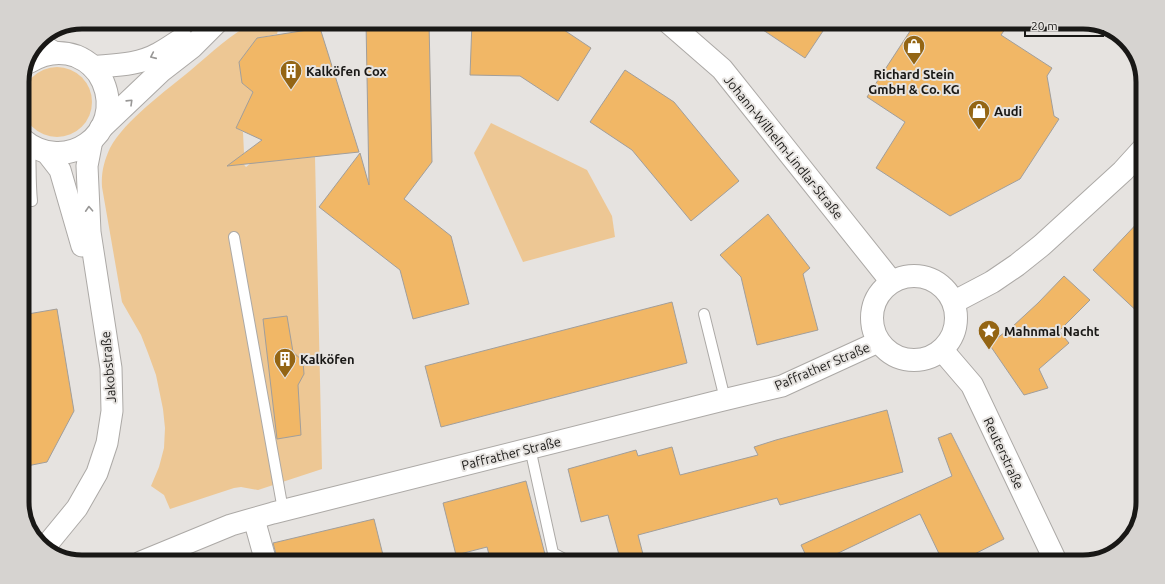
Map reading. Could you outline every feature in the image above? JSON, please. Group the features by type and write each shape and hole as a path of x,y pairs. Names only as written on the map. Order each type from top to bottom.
{"street":[{"path":"93,67 119,65 144,60 157,55 196,29"},
{"path":"29,143 58,154 82,148 161,71 192,47 210,29"},
{"name":"Johann-Wilhelm-Lindlar-Straße","path":"676,29 722,69 891,281"},
{"name":"Jakobstraße","path":"34,59 39,56 46,48 68,53 81,58 93,67 101,77 106,90 108,103 107,116 96,134 87,166 90,225 111,368 112,411 107,443 97,473 77,508 48,543"},
{"name":"Jakobstraße","path":"29,144 60,170 83,249 99,289"},
{"path":"954,302 992,282 1030,255 1123,171 1136,157"},
{"path":"911,275 932,279 941,284 954,302 956,322 954,332 949,342 942,350 932,356 920,360 908,360 897,357 878,342 872,326 872,309 876,298 882,289 891,281 911,275"},
{"name":"Paffrather Straße","path":"158,555 231,525 283,510 782,386 878,342"},
{"name":"Reuterstraße","path":"942,350 972,385 1053,555"},
{"path":"254,519 264,555"}],"lane":[{"path":"29,149 31,160 30,181 32,201"},
{"path":"234,237 283,510"},
{"path":"704,314 725,399"},
{"path":"530,448 554,553 558,555"}],"shaded area":[{"path":"243,29 278,29 277,34 257,38 239,62 242,83 263,99 241,118 236,128 243,132 244,153 238,158 246,167 251,163 315,157 322,469 258,490 241,487 234,488 170,509 164,495 151,486 159,467 164,448 165,428 163,409 156,375 148,353 141,335 122,302 102,187 103,172 110,148 125,127 159,96"},
{"path":"57,67 76,73 86,83 91,95 91,109 86,121 76,131 70,134 57,137 50,136 38,131 29,122 29,82 38,73 44,70"},
{"path":"491,123 587,170 612,216 615,237 523,262 474,153"}],"building":[{"name":"Kalköfen Cox","path":"320,29 359,152 227,166 262,140 236,128 253,92 242,83 239,62 257,38"},
{"path":"366,29 429,29 432,162 404,199 451,236 469,304 413,319 400,270 319,207 360,153 369,185"},
{"path":"472,29 562,29 591,48 558,101 520,76 470,75"},
{"path":"762,29 824,29 805,58"},
{"path":"911,29 1005,29 1001,35 1052,68 1047,76 1054,116 1059,119 1020,179 950,216 876,168 905,122 867,97"},
{"path":"625,70 674,102 739,181 691,221 632,150 590,122"},
{"path":"768,214 810,268 803,274 818,330 757,345 741,277 720,255"},
{"path":"1136,224 1136,310 1093,270"},
{"path":"1064,276 1090,300 1059,331 1069,343 1039,369 1048,388 1024,395 989,344 1012,327"},
{"path":"672,302 687,363 441,427 425,366"},
{"path":"57,309 74,411 47,462 29,466 29,314"},
{"name":"Kalköfen","path":"287,316 293,352 303,361 304,374 298,385 301,435 277,439 263,319"},
{"path":"887,410 903,472 780,505 777,498 638,535 643,555 619,555 608,515 581,522 568,469 636,450 638,456 672,447 680,475 758,455 754,447"},
{"path":"951,433 1004,539 973,555 940,555 920,514 834,555 806,555 801,545 952,476 938,438"},
{"path":"526,481 545,555 489,555 487,547 456,555 443,503"},
{"path":"374,519 383,555 276,555 273,543"}],"place":[{"name":"Richard Stein GmbH & Co. KG","path":"914,66"},
{"name":"Kalköfen Cox","path":"291,90"},
{"name":"Audi","path":"979,130"},
{"name":"Mahnmal Nacht","path":"989,350"},
{"name":"Kalköfen","path":"285,378"}]}
